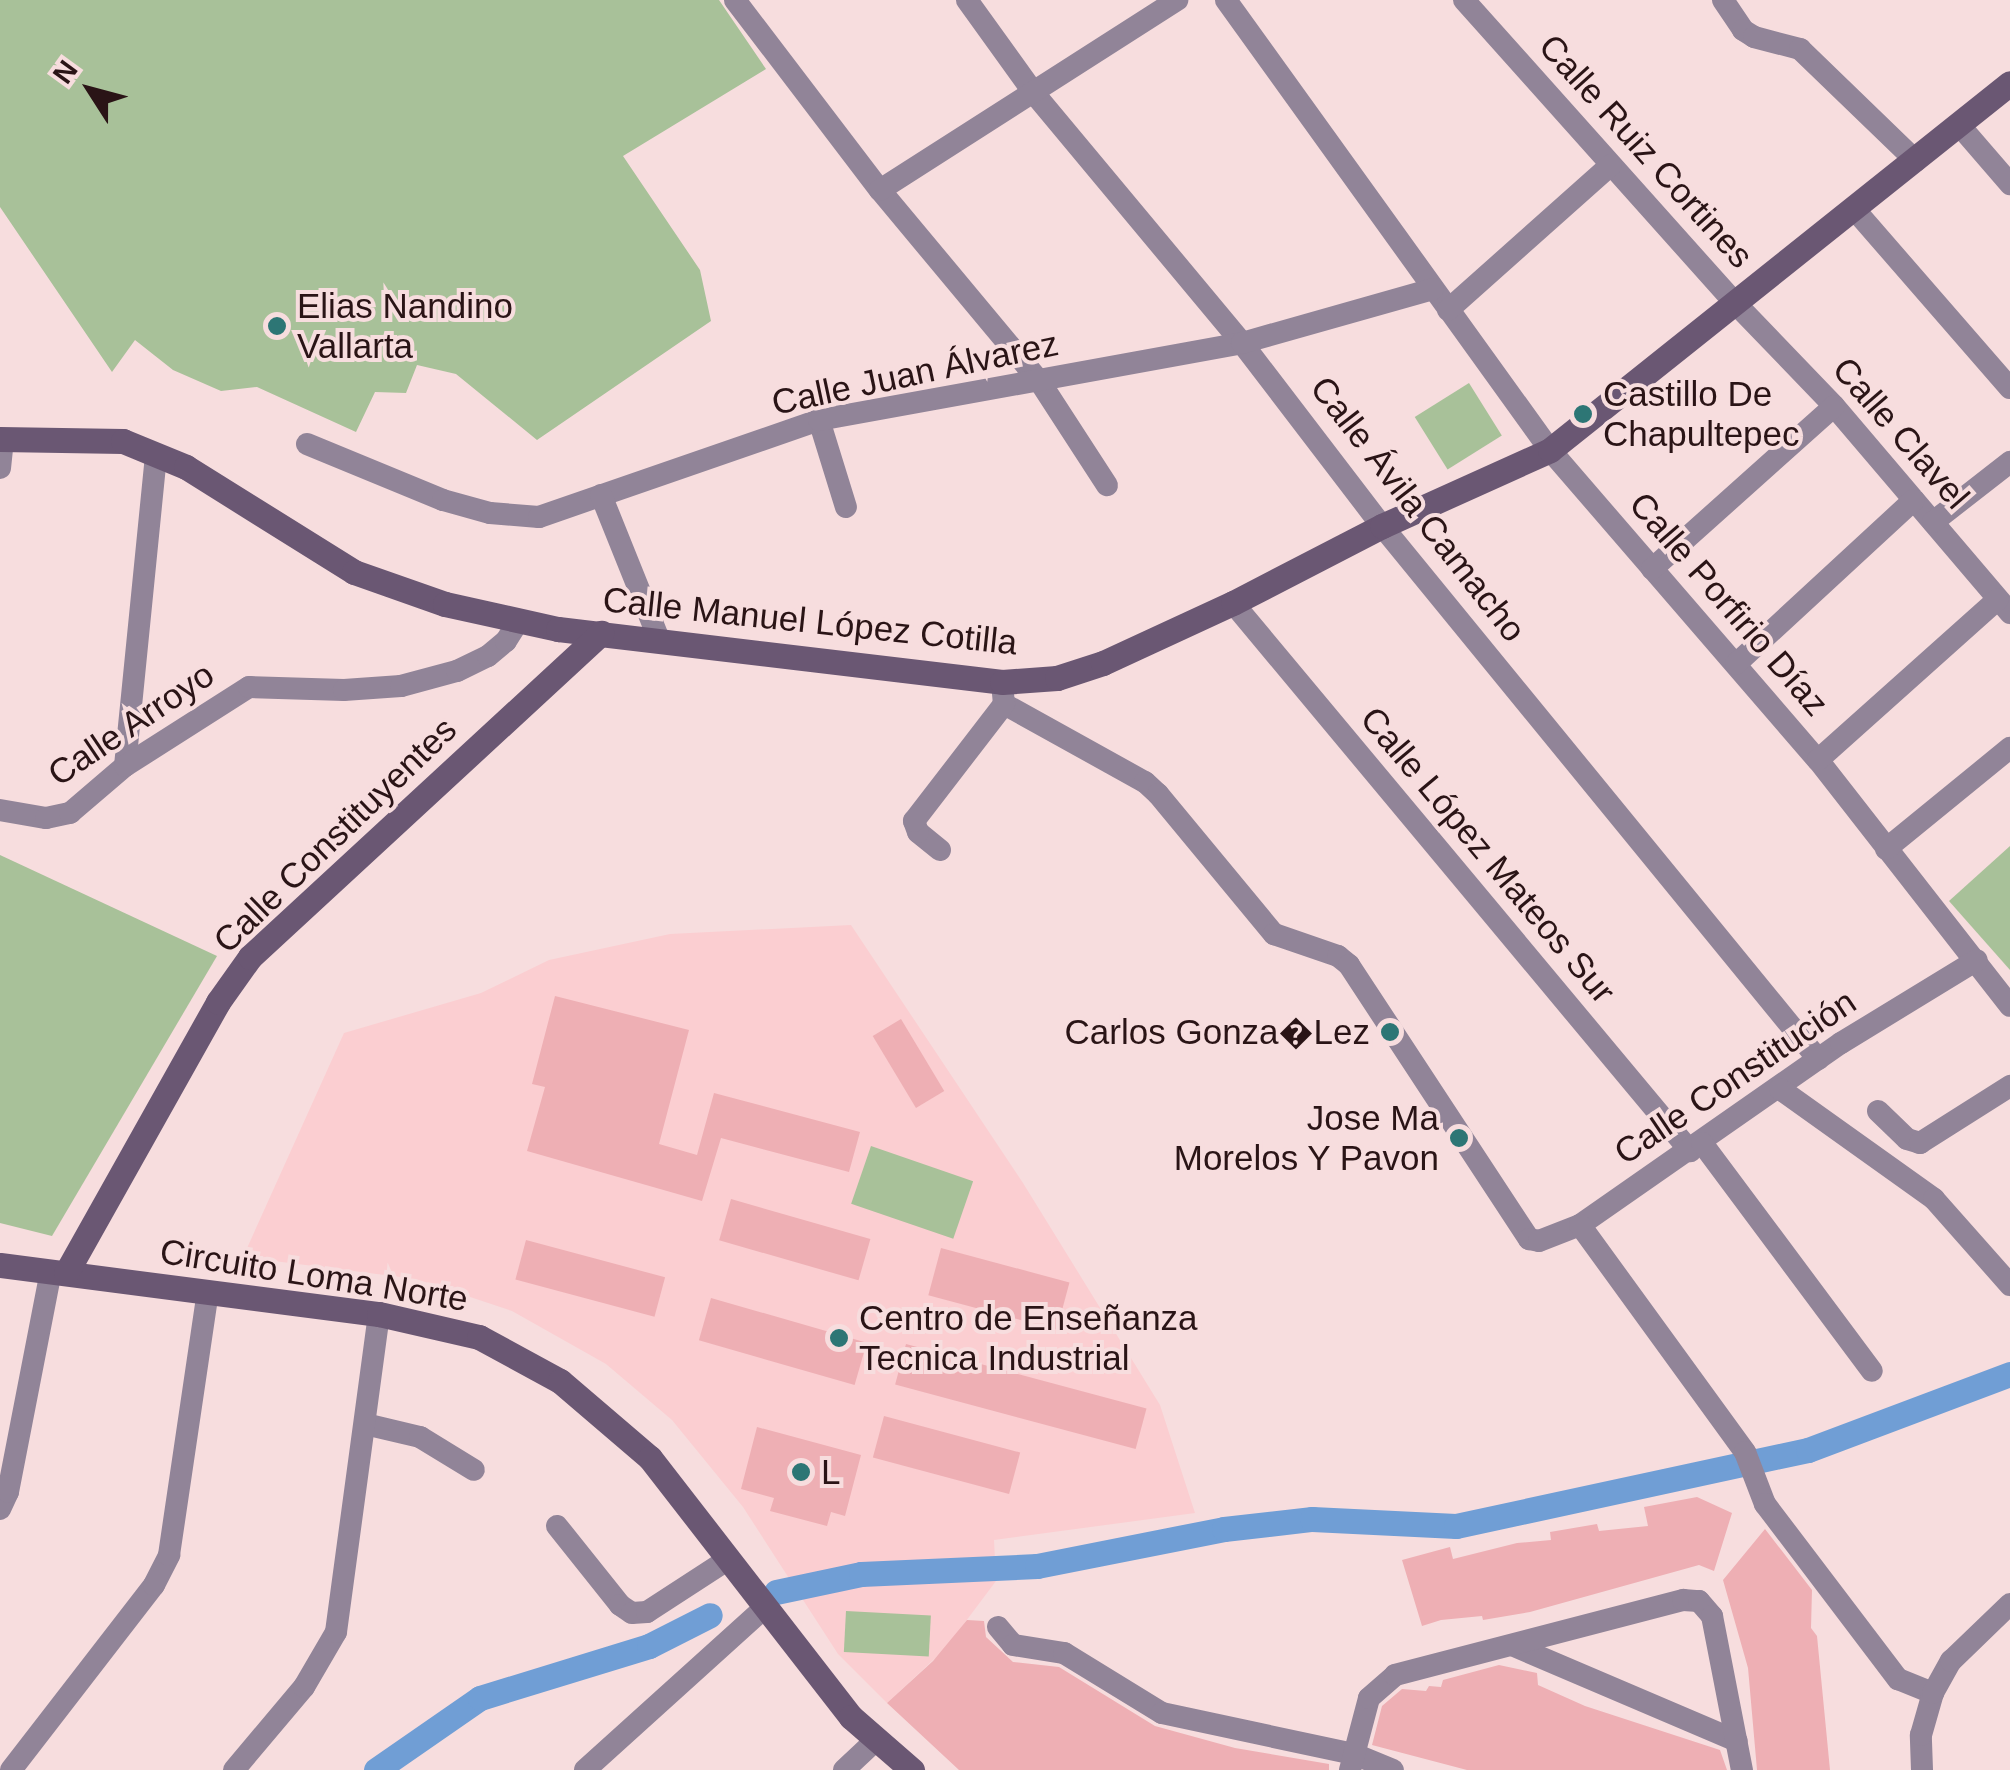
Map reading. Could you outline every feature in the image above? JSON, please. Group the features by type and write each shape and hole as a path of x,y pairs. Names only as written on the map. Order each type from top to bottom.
{"street":[{"path":"735,0 880,190 1040,382 1107,485"},
{"name":"Calle Ávila Camacho","path":"967,0 1033,92 1242,342 1382,526 1818,1059"},
{"path":"880,190 1177,0"},
{"name":"Calle Porfirio Díaz","path":"1226,0 1550,450 1818,760 2010,1006"},
{"name":"Calle Ruiz Cortines","path":"1464,0 1736,304"},
{"path":"1723,0 1743,30 1754,37 1800,49 1916,161"},
{"name":"Calle Manuel López Cotilla","path":"2,439 123,441 186,468 354,572 445,604 518,620 1003,693 1103,662 1233,603 1382,526 1550,450 2010,83"},
{"path":"1960,126 2010,184"},
{"path":"1448,310 1611,165"},
{"path":"1855,210 2010,388"},
{"name":"Calle Juan Álvarez","path":"307,444 444,500 490,513 539,517 820,420 1242,342 1433,289"},
{"name":"Calle Clavel","path":"1736,304 1834,406 2004,606"},
{"path":"1652,568 1834,406"},
{"path":"820,420 846,507"},
{"path":"0,468 2,439"},
{"path":"125,766 156,455"},
{"path":"1933,522 2010,462"},
{"path":"602,495 659,639"},
{"path":"1736,664 1914,500"},
{"name":"Calle López Mateos Sur","path":"1233,603 1696,1147 1872,1370"},
{"path":"1818,760 2004,606"},
{"name":"Calle Arroyo","path":"0,810 46,818 70,812 125,766 249,687 344,690 401,686 457,671 488,656 506,641 518,620"},
{"name":"Calle Constituyentes","path":"59,1272 218,1002 250,957 601,633"},
{"path":"940,850 918,832 914,821 1003,693"},
{"name":"Calle Constitución","path":"1003,693 1144,782 1262,924 1288,941 1338,956 1348,966 1529,1239 1540,1242 1580,1224 1780,1089 1818,1059 1976,960"},
{"path":"1886,849 2010,748"},
{"path":"1878,1111 1907,1139 1920,1142 2010,1086"},
{"path":"1780,1089 1934,1199 2010,1285"},
{"path":"1580,1224 1745,1452 1766,1504 1898,1678 1932,1693"},
{"name":"Circuito Loma Norte","path":"0,1265 379,1314 479,1337 560,1380 650,1458 763,1609 851,1717 912,1770"},
{"path":"0,1509 8,1492 59,1272"},
{"path":"11,1770 154,1585 169,1555 208,1292"},
{"path":"234,1770 304,1687 336,1632 379,1314"},
{"path":"365,1424 420,1437 474,1470"},
{"path":"557,1526 620,1605 632,1613 647,1612 726,1560"},
{"path":"1352,1762 1369,1698 1394,1675 1683,1600 1699,1601 1712,1616 1742,1770"},
{"path":"1922,1770 1921,1735 1932,1693 1951,1660 2010,1604"},
{"path":"584,1770 763,1609"},
{"path":"998,1627 1013,1645 1064,1653 1162,1713 1393,1770"},
{"path":"1514,1646 1737,1741"},
{"path":"844,1770 877,1739"}],"shaded area":[{"name":"Centro de Enseñanza Tecnica Industrial","path":"851,925 1023,1183 1160,1405 1195,1513 994,1540 996,1581 945,1649 887,1703 838,1654 743,1507 672,1420 606,1364 512,1311 416,1279 243,1257 344,1033 481,993 549,960 670,934"}],"green space":[{"path":"0,0 719,0 766,69 623,156 700,270 711,321 537,440 456,374 417,365 406,393 375,392 356,432 257,387 221,391 173,370 135,340 112,372 0,207"},
{"path":"1469,383 1502,436 1448,469 1415,417"},
{"path":"2010,846 2010,970 1949,901"},
{"path":"0,855 217,956 52,1236 0,1223"},
{"path":"871,1146 973,1181 953,1239 851,1204"},
{"path":"846,1611 931,1615 929,1656 844,1652"}],"building":[{"path":"555,996 689,1030 659,1144 697,1155 714,1093 860,1132 849,1172 721,1138 702,1201 527,1151 545,1087 532,1084"},
{"path":"901,1019 944,1091 916,1108 873,1036"},
{"path":"731,1199 870,1239 859,1280 719,1240"},
{"path":"526,1240 665,1277 654,1317 515,1280"},
{"path":"941,1248 1069,1282 1057,1330 928,1295"},
{"path":"711,1298 867,1343 855,1385 699,1340"},
{"path":"906,1344 1147,1408 1136,1449 895,1385"},
{"path":"884,1416 1020,1452 1009,1494 873,1458"},
{"name":"L","path":"757,1427 861,1455 845,1516 831,1512 827,1526 770,1511 774,1498 741,1489"},
{"path":"1697,1497 1732,1513 1714,1571 1699,1565 1530,1612 1483,1620 1482,1616 1441,1620 1422,1626 1402,1560 1450,1547 1453,1559 1517,1543 1551,1540 1550,1532 1597,1524 1599,1531 1648,1526 1644,1507"},
{"path":"1765,1529 1812,1590 1811,1628 1817,1636 1830,1770 1757,1770 1748,1668 1723,1580"},
{"path":"967,1620 984,1621 986,1637 1013,1662 1059,1667 1155,1726 1235,1748 1329,1764 1329,1770 959,1770 887,1703 933,1661"},
{"path":"1499,1665 1537,1673 1538,1685 1585,1706 1720,1750 1727,1770 1467,1770 1372,1745 1382,1706 1402,1689 1426,1691 1429,1686 1441,1687 1443,1680"}],"waterway":[{"path":"776,1592 861,1574 1037,1566 1224,1529 1312,1519 1456,1526 1808,1450 2010,1374"},
{"path":"376,1770 480,1698 649,1646 710,1615"}],"place":[{"name":"Elias Nandino Vallarta","path":"277,326"},
{"name":"Castillo De Chapultepec","path":"1583,414"},
{"name":"Carlos Gonza�Lez","path":"1390,1032"},
{"name":"Jose Ma Morelos Y Pavon","path":"1459,1138"},
{"name":"Centro de Enseñanza Tecnica Industrial","path":"839,1338"},
{"name":"L","path":"801,1472"}]}
